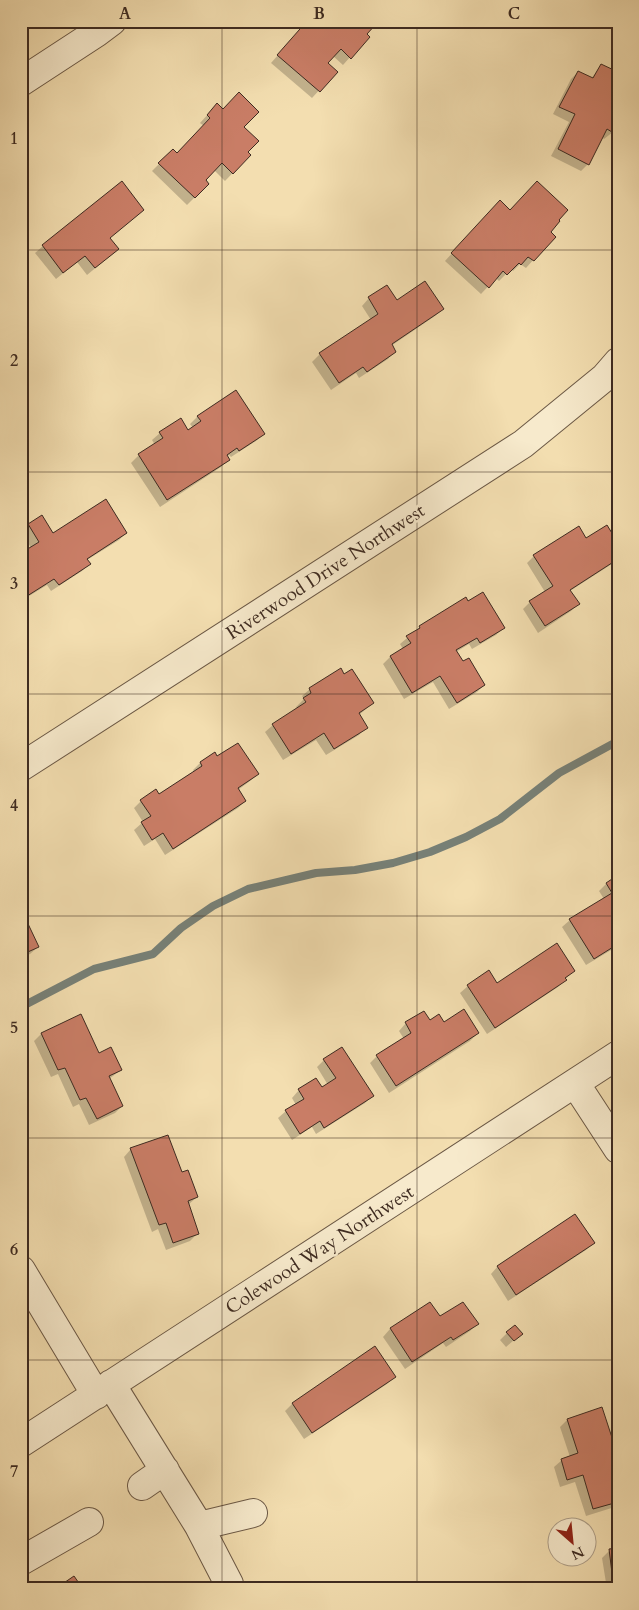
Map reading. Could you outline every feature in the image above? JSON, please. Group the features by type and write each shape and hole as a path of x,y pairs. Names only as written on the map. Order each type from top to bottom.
{"street":[{"path":"21,82 112,21"},
{"name":"Riverwood Drive Northwest","path":"21,767 523,444 605,377 618,362"},
{"name":"Colewood Way Northwest","path":"21,1443 618,1055"},
{"path":"575,1083 618,1149"},
{"path":"21,1270 103,1390 165,1470 200,1526 230,1584 230,1589"},
{"path":"142,1486 165,1470"},
{"path":"200,1526 254,1513"},
{"path":"21,1561 88,1522"}],"building":[{"path":"307,21 375,21 377,23 367,34 370,37 351,59 341,49 328,63 338,72 320,92 277,55"},
{"path":"601,64 618,72 618,124 612,132 607,129 589,165 558,149 575,114 559,107 578,71 593,78"},
{"path":"239,92 259,112 244,127 259,141 248,152 251,155 233,174 222,163 206,180 209,184 195,198 158,163 173,149 177,153 210,118 207,115 217,103 223,109"},
{"path":"122,181 144,210 110,238 119,249 95,268 85,256 63,273 42,245"},
{"path":"537,181 568,210 551,232 556,237 534,261 528,257 521,265 519,263 507,275 503,271 489,288 451,253 500,200 510,210"},
{"path":"425,281 444,309 392,344 396,352 367,372 363,367 339,383 319,353 378,314 368,297 387,285 397,300"},
{"path":"236,390 265,434 239,451 237,448 227,455 230,460 167,500 138,454 163,438 159,432 181,418 188,430 201,421 197,416"},
{"path":"106,499 127,533 87,559 91,564 59,585 54,579 24,598 21,593 21,553 39,542 28,524 42,515 53,533"},
{"path":"607,525 618,543 618,559 570,590 580,604 545,626 529,601 553,586 533,555 579,526 586,538"},
{"path":"483,592 505,628 480,643 477,638 456,650 463,661 469,658 485,685 457,703 440,676 412,693 390,656 411,643 406,636 420,628 419,626 466,597 468,601"},
{"path":"341,668 344,674 352,669 374,703 359,713 368,728 334,749 324,733 291,754 272,724 306,702 303,698 311,693 309,688"},
{"path":"238,743 259,774 238,788 246,801 173,849 163,833 152,840 141,822 151,816 140,800 156,789 159,794 202,766 200,762 215,752 217,756"},
{"path":"618,875 618,944 594,959 569,919 612,893 606,883"},
{"path":"21,909 39,947 21,955"},
{"path":"557,943 575,971 565,978 567,980 495,1028 467,985 489,970 497,983"},
{"path":"464,1009 479,1033 396,1086 376,1055 411,1033 405,1022 424,1011 430,1020 439,1014 444,1022"},
{"path":"81,1014 99,1053 111,1047 122,1070 109,1076 123,1106 97,1119 86,1098 80,1100 65,1068 58,1070 41,1033"},
{"path":"342,1047 374,1096 324,1128 320,1121 300,1134 285,1110 304,1099 298,1089 316,1078 322,1087 336,1078 323,1059"},
{"path":"168,1135 182,1172 188,1170 198,1197 188,1201 199,1234 173,1243 166,1223 159,1225 130,1148"},
{"path":"575,1214 595,1243 516,1295 497,1266"},
{"path":"430,1302 440,1316 463,1302 479,1324 453,1340 451,1337 412,1362 390,1328"},
{"path":"515,1325 523,1334 514,1341 506,1332"},
{"path":"375,1346 396,1377 312,1433 292,1403"},
{"path":"602,1407 618,1456 618,1502 593,1509 583,1475 567,1480 561,1459 578,1453 567,1419"},
{"path":"618,1548 618,1589 614,1589 609,1549"},
{"path":"74,1576 83,1589 55,1589"}],"waterway":[{"path":"21,1007 94,969 153,954 181,928 213,906 248,889 316,873 355,870 393,863 430,852 466,837 500,819 559,773 618,741"}]}
